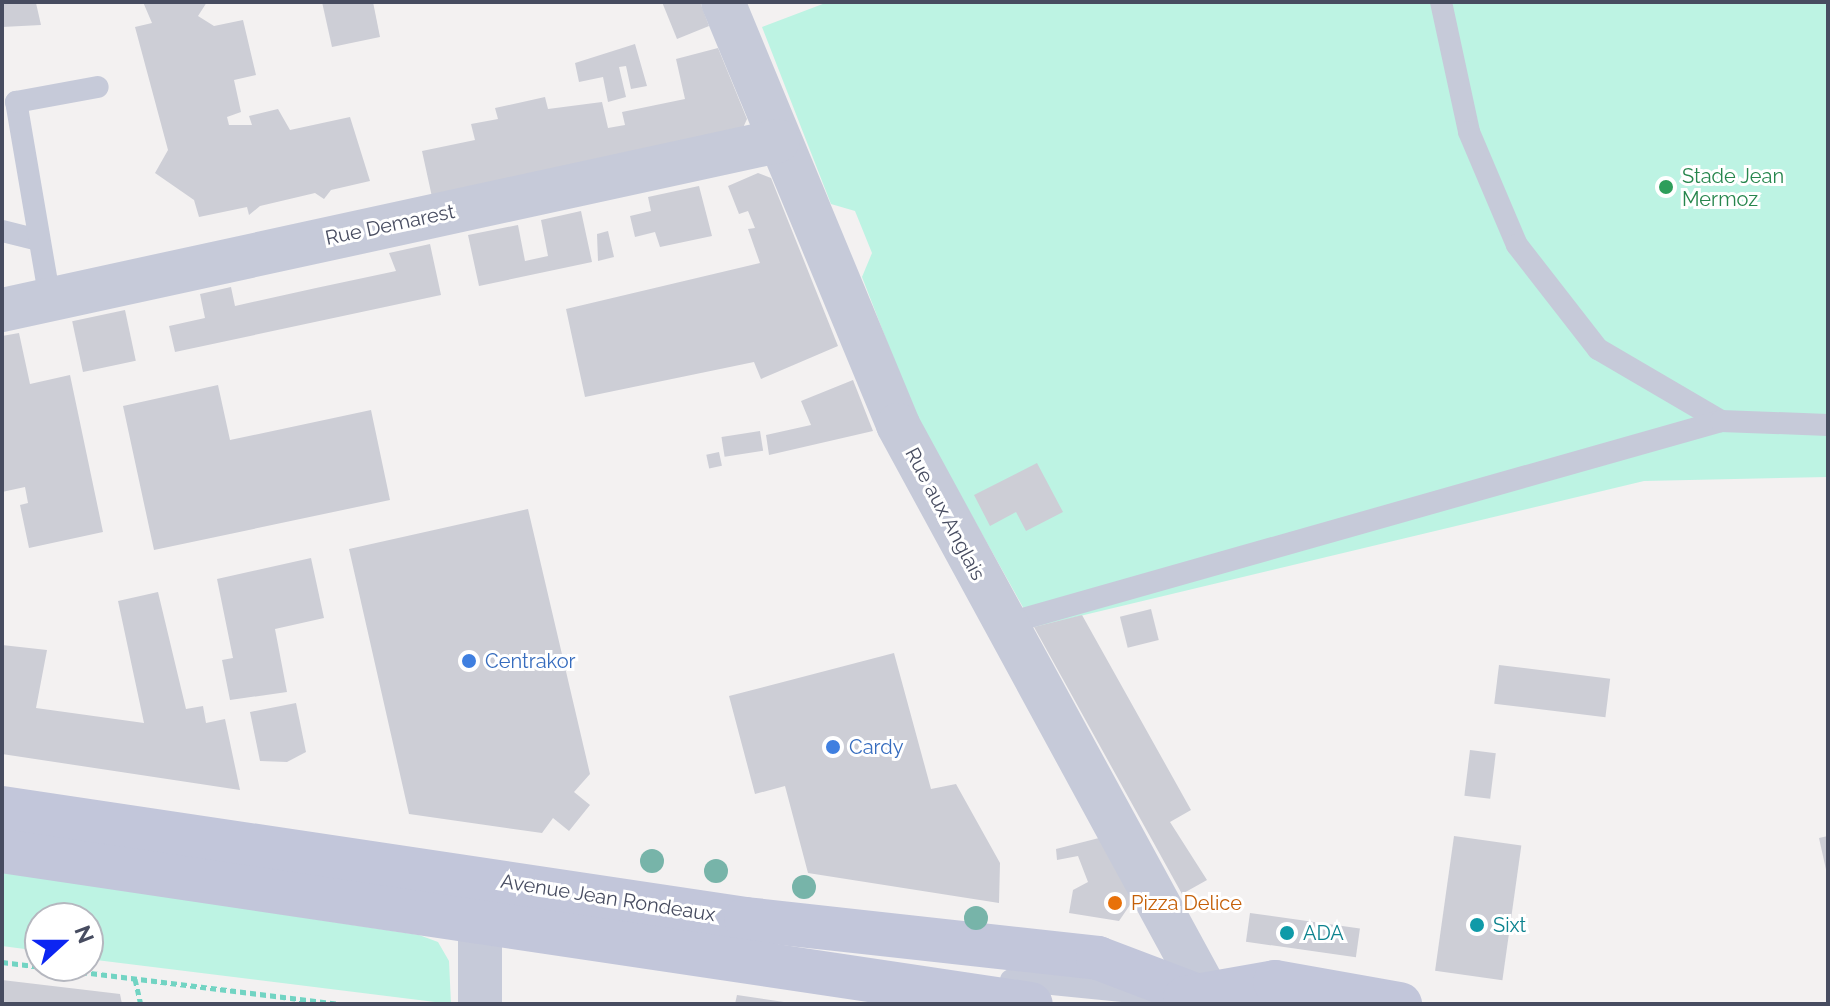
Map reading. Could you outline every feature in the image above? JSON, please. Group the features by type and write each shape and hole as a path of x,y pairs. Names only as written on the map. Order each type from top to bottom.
{"main road":[{"name":"Avenue Jean Rondeaux","path":"2,808 746,919 1098,958 1217,1002"},
{"path":"2,851 1031,1004"},
{"name":"Avenue Jean Rondeaux","path":"1139,1004 1217,1002 1275,982 1400,1004"}],"street":[{"name":"Rue aux Anglais","path":"723,2 898,425 1005,624 1217,1002"},
{"name":"Rue Demarest","path":"2,310 778,141"},
{"path":"480,923 480,1004"}],"lane":[{"path":"1441,2 1469,132 1517,245 1598,349 1721,421"},
{"path":"50,300 16,102 98,87"},
{"path":"2,231 39,240"},
{"path":"1005,624 1721,421 1828,425"},
{"name":"Avenue Jean Rondeaux","path":"2,829 1092,993 1217,1002"}],"path":[{"path":"2,962 341,1004"},
{"path":"135,979 141,1004"}],"green space":[{"path":"828,2 1828,2 1828,477 1644,481 1034,627 915,414 862,277 872,253 855,211 831,204 762,27"},
{"path":"2,872 419,935 438,942 449,961 451,1004 104,961 104,902 24,902 24,949 2,946"}],"building":[{"path":"2,2 36,3 41,25 2,27"},
{"path":"143,2 207,2 198,16 214,26 243,20 256,75 234,80 241,112 227,117 229,125 252,125 249,116 278,109 290,130 350,117 370,181 331,190 324,199 315,193 260,206 249,215 247,207 199,217 194,200 155,173 168,150 135,27 152,23"},
{"path":"322,2 373,2 380,37 332,47"},
{"path":"662,2 700,2 709,26 677,39"},
{"path":"635,44 647,86 631,89 626,66 619,67 626,97 608,102 603,77 579,82 575,63"},
{"path":"718,48 747,119 742,130 432,197 422,151 475,140 471,124 498,119 495,108 545,97 548,109 602,102 608,128 625,125 622,112 685,99 676,59"},
{"path":"758,173 771,178 838,346 761,379 754,362 585,397 566,309 760,263 748,229 755,228 748,211 739,214 728,186"},
{"path":"699,186 712,236 660,247 655,232 635,237 630,216 651,211 648,197"},
{"path":"581,211 592,262 479,286 468,235 518,225 525,261 548,256 541,220"},
{"path":"608,231 614,257 598,261 597,234"},
{"path":"430,244 441,295 175,352 169,326 205,318 200,294 231,287 235,306 396,271 389,253"},
{"path":"125,310 136,361 83,372 72,321"},
{"path":"19,333 30,384 70,375 103,532 29,548 20,505 28,503 25,487 2,492 2,336"},
{"path":"853,380 873,431 769,455 766,435 811,425 801,401"},
{"path":"218,385 230,440 371,410 390,500 154,550 123,406"},
{"path":"760,431 763,451 725,457 721,437"},
{"path":"719,452 722,466 709,468 706,455"},
{"path":"1037,463 1063,512 1026,531 1016,512 990,526 974,495"},
{"name":"Centrakor","path":"528,509 590,774 574,792 590,805 569,831 553,818 542,833 409,814 349,549"},
{"path":"311,558 324,618 275,629 287,692 230,700 222,660 233,658 217,579"},
{"path":"158,592 186,709 203,706 206,723 225,719 240,790 2,754 2,645 47,650 36,708 144,723 118,601"},
{"path":"1151,609 1159,640 1128,648 1120,617"},
{"path":"1082,615 1191,810 1170,822 1207,880 1182,894 1034,627"},
{"name":"Cardy","path":"894,653 931,789 956,784 1000,863 999,903 808,873 785,786 755,794 729,696"},
{"path":"1499,665 1610,679 1605,717 1494,704"},
{"path":"296,703 306,752 287,762 260,761 250,712"},
{"path":"1470,750 1496,753 1490,799 1464,796"},
{"name":"Sixt","path":"1454,836 1521,845 1502,980 1435,971"},
{"path":"1828,836 1828,874 1827,874 1819,838"},
{"path":"1099,838 1134,899 1119,921 1069,913 1073,890 1088,882 1078,856 1057,860 1056,849"},
{"name":"ADA","path":"1250,913 1360,928 1356,957 1246,942"},
{"path":"2,980 120,994 122,1004 2,1004"},
{"path":"737,995 784,1002 784,1004 735,1004"}],"place":[{"name":"Stade Jean Mermoz","path":"1666,187"},
{"name":"Centrakor","path":"469,661"},
{"name":"Cardy","path":"833,747"},
{"name":"Pizza Delice","path":"1115,903"},
{"name":"Sixt","path":"1477,925"},
{"name":"ADA","path":"1287,933"}]}
